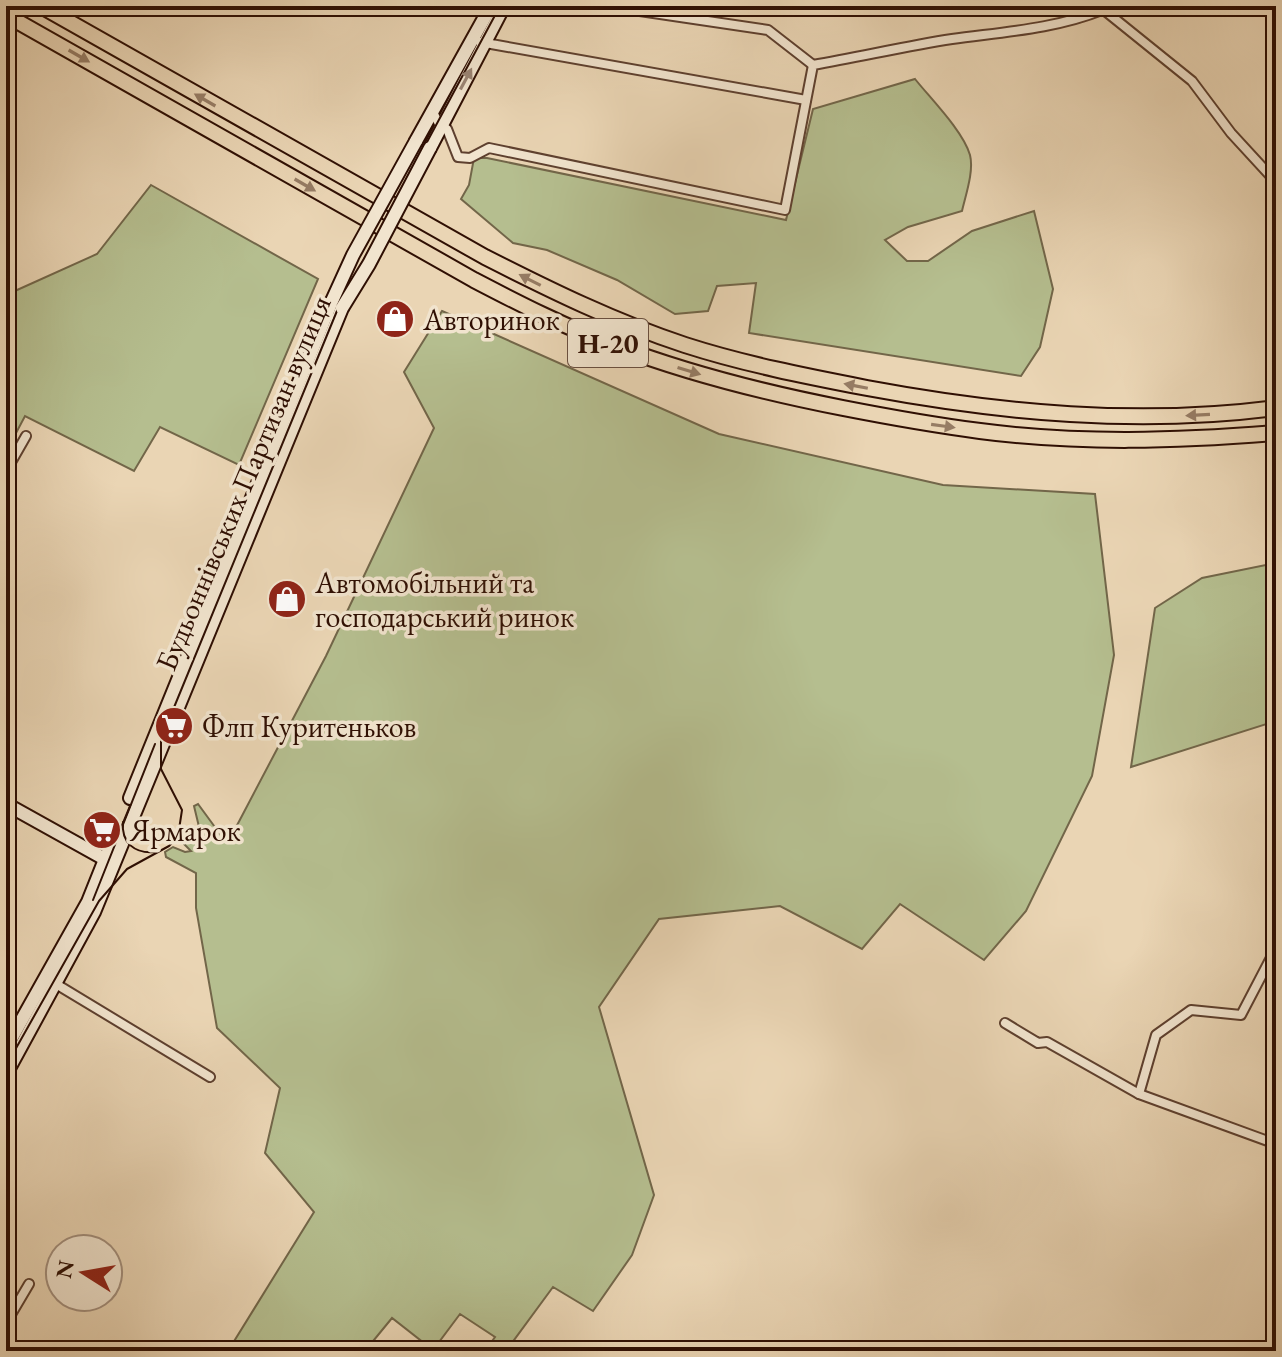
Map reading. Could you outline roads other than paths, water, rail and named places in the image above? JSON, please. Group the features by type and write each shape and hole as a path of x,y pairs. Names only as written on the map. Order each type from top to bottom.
{"main road":[{"name":"Н-20","path":"41,6 485,257 553,292 626,323 732,358 795,374 1000,409 1101,416 1199,415 1276,408"},
{"name":"Будьоннівських Партизан вулиця","path":"6,1074 10,1052 108,861 337,304 353,255 433,112 499,7"},
{"name":"Н-20","path":"6,15 460,273 545,316 615,346 725,382 982,432 1107,440 1198,439 1276,433"},
{"name":"Будьоннівських Партизан вулиця","path":"337,304 375,251 430,148 479,41"},
{"path":"221,137 232,115"},
{"path":"6,804 108,861"},
{"name":"Будьоннівських Партизан вулиця","path":"10,1052 56,984 94,912 108,861"}],"street":[{"path":"606,6 768,30 813,65 1083,18 1101,8 1192,81 1231,133 1276,182"},
{"path":"479,41 806,100"},
{"path":"433,112 440,126 447,129 458,157 470,158 489,148 785,210 813,65"},
{"path":"6,471 26,436"},
{"path":"1139,1094 1156,1035 1191,1010 1241,1015 1276,948"},
{"path":"56,984 210,1077"},
{"path":"1005,1023 1038,1043 1047,1042 1139,1094 1276,1144"},
{"path":"6,1323 29,1284"}],"tram line":[{"path":"6,1066 99,901 127,869 169,846 178,836 182,810 161,769 161,739 339,306 500,6"},
{"path":"93,900 155,744"},
{"path":"123,822 124,836 131,846 141,851 155,852"}],"place":[{"name":"Авторинок","path":"395,319"},
{"name":"Автомобільний та господарський ринок","path":"287,599"},
{"name":"Флп Куритеньков","path":"174,726"},
{"name":"Ярмарок","path":"102,830"}]}
